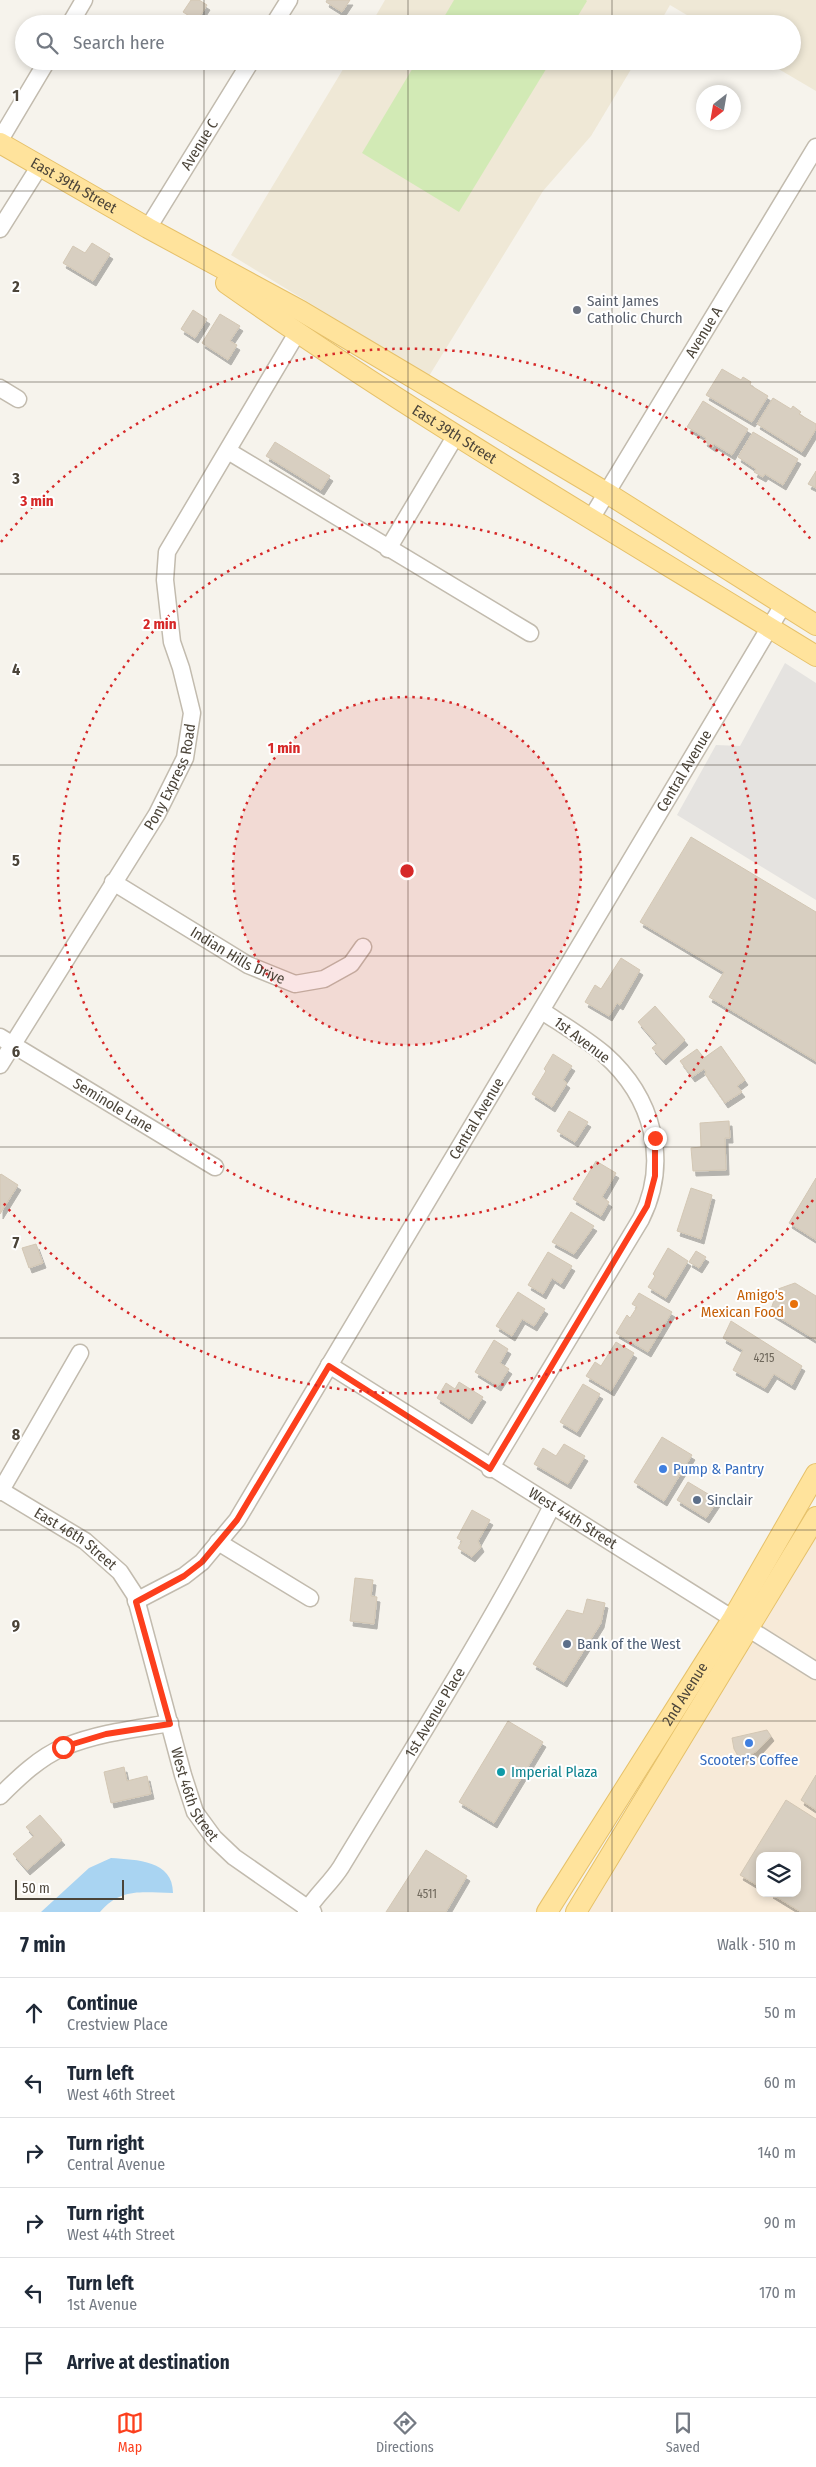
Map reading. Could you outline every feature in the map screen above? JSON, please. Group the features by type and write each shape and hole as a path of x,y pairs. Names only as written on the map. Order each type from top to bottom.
{"main road":[{"name":"East 39th Street","path":"0,142 39,167 148,228 302,311 607,494 816,625"},
{"name":"East 39th Street","path":"148,228 297,333 456,434 816,656"},
{"name":"2nd Avenue","path":"576,1912 741,1622 816,1474"},
{"name":"2nd Avenue","path":"546,1912 741,1622 816,1517"}],"street":[{"path":"75,15 84,0"},
{"path":"280,15 289,0"},
{"path":"0,142 42,70"},
{"name":"Avenue C","path":"148,228 245,70"},
{"name":"Avenue A","path":"592,518 816,147"},
{"path":"0,229 39,167"},
{"name":"Pony Express Road","path":"0,1065 6,1041 113,882 156,814 185,758 192,714 181,668 172,642 165,580 167,552 297,333"},
{"path":"0,388 18,399"},
{"path":"388,549 456,434"},
{"path":"228,452 530,633"},
{"name":"Central Avenue","path":"136,1602 184,1576 202,1562 237,1520 783,604"},
{"name":"Indian Hills Drive","path":"113,882 248,965 295,984 324,979 351,964 362,947"},
{"name":"1st Avenue","path":"490,1469 641,1219 652,1192 655,1176 656,1147 652,1128 628,1081 600,1050 542,1010"},
{"name":"Seminole Lane","path":"6,1041 214,1167"},
{"path":"0,1491 80,1353"},
{"name":"West 44th Street","path":"329,1366 490,1469 741,1622 816,1671"},
{"name":"East 46th Street","path":"0,1491 85,1541 120,1572 136,1602"},
{"name":"1st Avenue Place","path":"309,1911 336,1874 520,1569 552,1506"},
{"path":"218,1542 310,1598"},
{"name":"West 46th Street","path":"136,1602 183,1775 195,1812 214,1838 234,1857 309,1911"},
{"path":"0,1796 24,1772 63,1747 106,1734 170,1724"}],"shaded area":[{"path":"385,0 816,0 816,91 780,70 801,70 801,15 687,15 670,5 664,15 376,15"},
{"path":"343,70 631,70 591,136 543,191 429,376 231,255"},
{"path":"785,663 816,683 816,900 677,815 716,745 740,746"},
{"path":"816,1538 816,1912 589,1912"}],"green space":[{"path":"454,0 587,1 578,15 445,15"},
{"path":"412,70 546,70 459,212 362,153"}],"water":[{"path":"111,1858 142,1861 160,1868 167,1874 173,1893 142,1892 125,1895 116,1898 100,1912 41,1912 89,1868"}],"building":[{"path":"191,0 199,0 207,5 201,15 188,15 183,12"},
{"path":"327,0 350,0 342,12 326,2"},
{"path":"92,243 110,254 93,281 63,263 73,246 85,253"},
{"path":"193,310 207,319 195,338 181,329"},
{"path":"220,314 240,326 230,341 237,345 228,360 202,343"},
{"path":"722,369 741,380 743,377 751,382 750,385 768,396 752,422 706,395"},
{"path":"773,398 791,409 793,406 801,412 799,414 816,424 816,429 802,452 757,424"},
{"path":"703,401 748,429 732,455 714,444 713,447 704,441 706,438 687,427"},
{"path":"753,432 798,459 783,485 765,474 763,477 754,472 756,469 738,457"},
{"path":"275,442 330,476 321,490 266,456"},
{"path":"816,471 816,488 808,484"},
{"path":"691,837 816,912 816,1061 709,997 724,972 640,922"},
{"path":"621,958 640,970 620,1005 617,1003 609,1016 585,1002 595,985 601,989"},
{"path":"655,1006 685,1040 663,1060 652,1048 657,1044 638,1022"},
{"path":"721,1046 745,1080 737,1086 742,1092 725,1103 705,1074 704,1069 692,1077 680,1061 697,1049 704,1058"},
{"path":"553,1054 572,1066 563,1080 567,1083 552,1107 532,1094 546,1071 544,1069"},
{"path":"569,1111 588,1122 575,1142 557,1131"},
{"path":"729,1121 730,1138 725,1138 726,1170 693,1171 691,1148 701,1147 700,1123"},
{"path":"596,1161 616,1173 602,1197 609,1202 601,1216 573,1199"},
{"path":"0,1175 18,1185 0,1214"},
{"path":"816,1178 816,1240 789,1223"},
{"path":"691,1188 712,1195 701,1239 677,1231"},
{"path":"571,1212 594,1226 574,1254 552,1242"},
{"path":"36,1244 43,1263 29,1268 22,1248"},
{"path":"668,1248 688,1261 666,1298 648,1287"},
{"path":"696,1251 706,1257 699,1268 689,1262"},
{"path":"548,1252 572,1266 561,1284 552,1278 543,1294 528,1285"},
{"name":"Amigo's Mexican Food","path":"795,1283 816,1296 816,1340 770,1312 778,1289"},
{"path":"518,1292 545,1309 534,1326 522,1319 512,1336 496,1326"},
{"path":"639,1293 672,1312 648,1352 616,1333 627,1315 630,1318 637,1307 632,1304"},
{"path":"731,1321 802,1366 792,1385 774,1374 765,1388 733,1370 743,1350 723,1338"},
{"path":"494,1340 508,1349 500,1363 509,1369 498,1386 475,1372"},
{"path":"616,1342 634,1353 611,1391 586,1376 595,1362 601,1366"},
{"path":"459,1382 483,1397 469,1419 437,1398 446,1383 455,1389"},
{"path":"583,1384 600,1394 577,1432 560,1422"},
{"name":"Pump & Pantry","path":"662,1437 692,1455 664,1501 634,1482"},
{"path":"564,1444 585,1456 568,1484 534,1464 543,1448 556,1456"},
{"name":"Sinclair","path":"688,1482 718,1500 706,1518 677,1500"},
{"path":"472,1510 490,1520 478,1541 481,1547 472,1557 458,1548 462,1541 457,1538"},
{"path":"355,1578 373,1580 371,1596 377,1597 374,1624 350,1621"},
{"name":"Bank of the West","path":"587,1599 605,1603 601,1623 564,1682 533,1664 567,1610 583,1614"},
{"name":"Imperial Plaza","path":"508,1721 543,1742 494,1823 459,1802"},
{"name":"Scooter's Coffee","path":"767,1730 771,1736 758,1750 741,1761 734,1749 732,1738"},
{"path":"124,1767 127,1781 147,1776 151,1794 111,1803 104,1772"},
{"path":"816,1775 816,1810 801,1800"},
{"path":"786,1800 816,1819 816,1912 801,1912 777,1897 801,1897 801,1852 756,1852 756,1885 740,1875"},
{"path":"40,1815 62,1840 27,1870 13,1854 34,1836 26,1827"},
{"path":"426,1850 467,1876 446,1912 386,1912"}],"place":[{"name":"Saint James Catholic Church","path":"577,310"},
{"name":"Amigo's Mexican Food","path":"794,1304"},
{"name":"Pump & Pantry","path":"663,1469"},
{"name":"Sinclair","path":"697,1500"},
{"name":"Bank of the West","path":"567,1644"},
{"name":"Scooter's Coffee","path":"749,1743"},
{"name":"Imperial Plaza","path":"501,1772"}],"route":[{"path":"63,1747 106,1734 170,1724 136,1602 157,1588 184,1576 202,1562 237,1520 329,1366 490,1469 641,1219 652,1192 655,1176 655,1138"}]}
